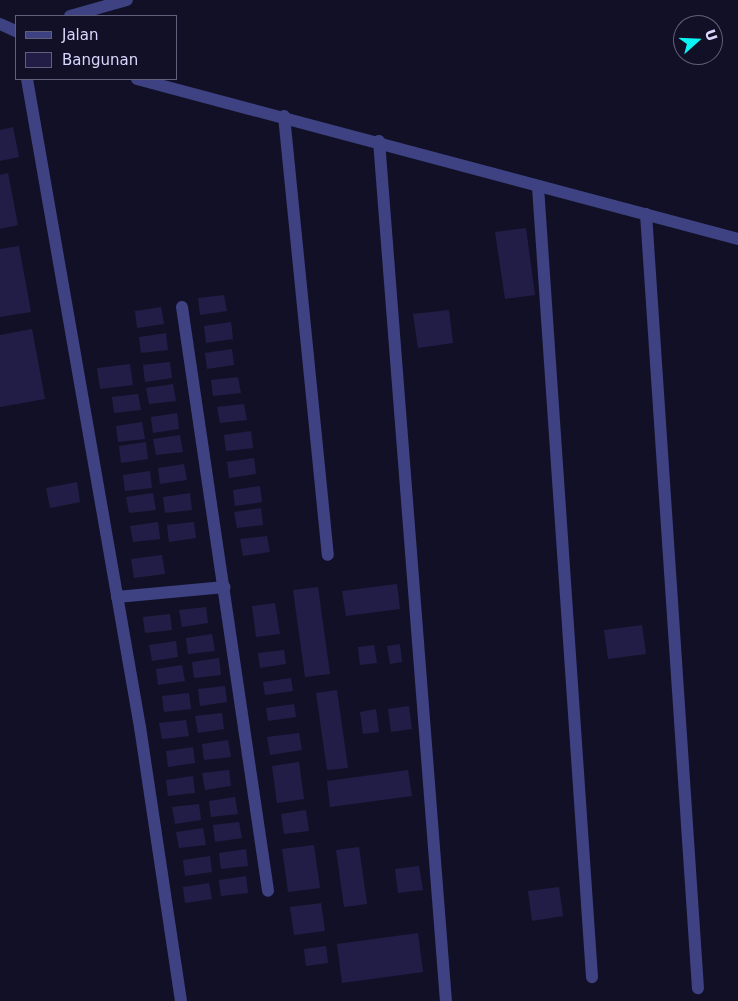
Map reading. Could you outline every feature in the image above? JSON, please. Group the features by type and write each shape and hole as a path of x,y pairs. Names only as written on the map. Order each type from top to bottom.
{"street":[{"path":"74,15 127,0"},
{"path":"0,24 15,31"},
{"path":"27,80 117,597 181,1001"},
{"path":"141,80 379,141 538,186 738,239"},
{"path":"284,116 328,555"},
{"path":"379,141 446,1001"},
{"path":"538,186 592,977"},
{"path":"646,214 698,988"},
{"path":"182,307 225,587 268,891"},
{"path":"117,597 225,587"}],"building":[{"path":"13,127 19,157 0,161 0,130"},
{"path":"8,173 18,225 0,229 0,175"},
{"path":"526,228 535,295 505,299 495,232"},
{"path":"19,246 31,312 0,317 0,249"},
{"path":"224,295 227,311 200,315 198,298"},
{"path":"161,307 164,324 137,328 135,311"},
{"path":"449,310 453,343 418,348 413,314"},
{"path":"231,322 233,339 206,343 204,326"},
{"path":"32,329 45,399 0,407 0,335"},
{"path":"166,333 168,350 141,353 139,337"},
{"path":"232,349 234,365 207,369 205,353"},
{"path":"170,362 172,378 145,382 143,365"},
{"path":"130,364 133,385 100,389 97,368"},
{"path":"238,377 241,393 213,396 211,380"},
{"path":"173,384 176,401 149,404 146,388"},
{"path":"138,394 141,410 114,413 112,397"},
{"path":"244,404 247,420 220,423 217,407"},
{"path":"177,413 179,429 153,433 151,417"},
{"path":"142,422 145,439 118,442 116,426"},
{"path":"251,431 253,448 226,451 224,435"},
{"path":"180,435 183,452 156,455 153,439"},
{"path":"146,442 148,459 121,463 119,446"},
{"path":"254,458 256,474 229,478 227,462"},
{"path":"184,464 187,480 160,484 158,468"},
{"path":"150,471 152,488 125,491 123,475"},
{"path":"77,482 80,502 50,508 46,488"},
{"path":"260,486 262,502 235,506 233,490"},
{"path":"153,493 156,510 129,513 126,497"},
{"path":"190,493 192,510 165,513 163,497"},
{"path":"261,508 263,525 237,528 234,512"},
{"path":"158,522 160,539 133,542 130,526"},
{"path":"194,522 196,538 169,542 167,525"},
{"path":"267,536 270,552 243,556 240,539"},
{"path":"162,555 165,574 134,578 131,559"},
{"path":"397,584 400,609 346,616 342,591"},
{"path":"318,587 330,674 305,677 293,590"},
{"path":"275,603 280,634 256,637 252,606"},
{"path":"206,607 208,623 182,627 179,610"},
{"path":"170,614 172,630 145,633 143,617"},
{"path":"642,625 646,654 608,659 604,630"},
{"path":"212,634 215,651 188,654 186,638"},
{"path":"176,641 178,657 152,661 149,645"},
{"path":"400,644 402,662 390,664 387,646"},
{"path":"374,645 377,663 360,665 358,647"},
{"path":"284,650 286,664 260,668 258,653"},
{"path":"219,658 221,675 194,678 192,662"},
{"path":"182,665 185,681 158,685 156,669"},
{"path":"291,678 293,691 265,695 263,682"},
{"path":"225,686 227,702 200,706 198,689"},
{"path":"337,690 348,768 327,770 316,693"},
{"path":"189,693 191,709 164,712 162,696"},
{"path":"294,704 296,717 268,721 266,708"},
{"path":"409,706 412,729 391,732 388,709"},
{"path":"376,709 379,732 363,734 360,712"},
{"path":"222,713 224,729 198,733 195,716"},
{"path":"186,720 189,736 162,739 159,723"},
{"path":"299,733 302,750 270,755 267,737"},
{"path":"228,740 231,757 204,760 202,744"},
{"path":"193,747 195,763 168,767 166,751"},
{"path":"299,762 304,799 277,803 272,766"},
{"path":"229,770 231,786 205,790 202,773"},
{"path":"408,770 412,796 330,807 327,781"},
{"path":"193,776 195,793 168,796 166,780"},
{"path":"235,797 238,814 211,817 209,801"},
{"path":"199,804 201,820 175,824 172,807"},
{"path":"306,810 309,831 284,834 281,814"},
{"path":"239,822 242,838 215,842 213,825"},
{"path":"203,828 206,845 179,848 176,832"},
{"path":"314,845 320,888 288,892 282,849"},
{"path":"359,847 367,904 344,907 336,850"},
{"path":"246,849 248,866 221,869 219,853"},
{"path":"210,856 212,872 185,876 183,860"},
{"path":"419,866 423,890 398,893 395,869"},
{"path":"246,876 248,893 221,896 219,880"},
{"path":"209,883 212,899 185,903 183,887"},
{"path":"559,887 563,916 532,921 528,891"},
{"path":"321,903 325,931 294,935 290,907"},
{"path":"418,933 423,972 342,983 337,944"},
{"path":"326,946 328,963 306,966 304,949"}]}
